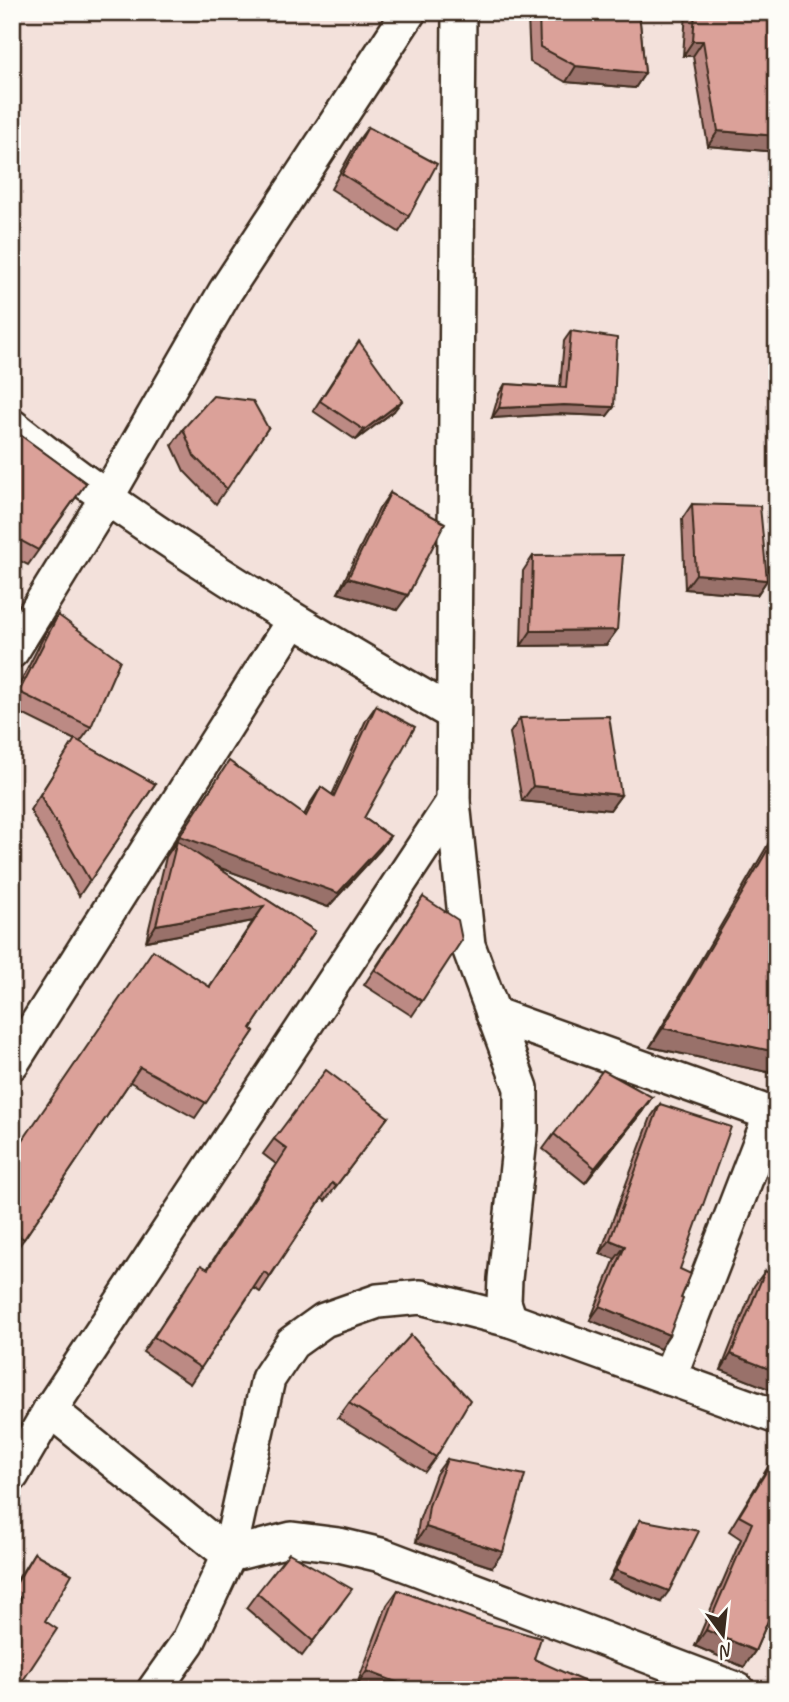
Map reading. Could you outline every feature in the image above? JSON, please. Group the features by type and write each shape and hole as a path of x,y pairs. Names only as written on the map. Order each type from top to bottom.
{"street":[{"path":"12,651 107,497 225,292 409,12"},
{"path":"459,12 453,802 468,945 521,1088 521,1129 505,1279 504,1302 510,1320"},
{"path":"12,426 107,497 215,572 293,621 452,713"},
{"path":"12,1063 293,621"},
{"path":"12,1475 50,1410 453,802"},
{"path":"494,1014 774,1115 669,1378"},
{"path":"154,1690 188,1642 229,1555 268,1379 292,1343 324,1320 378,1301 421,1297 510,1320 777,1417"},
{"path":"50,1410 229,1555"},
{"path":"229,1555 292,1539 339,1545 381,1555 738,1690"}],"building":[{"path":"539,12 639,12 645,73 576,66 540,47"},
{"path":"695,12 777,12 777,136 718,131 703,41 693,41"},
{"path":"368,127 437,164 409,216 342,174"},
{"path":"571,331 617,338 614,407 564,405 499,408 505,384 566,388"},
{"path":"359,341 402,401 364,430 320,401"},
{"path":"213,396 253,401 268,428 227,489 194,456 183,429"},
{"path":"12,429 86,483 38,550 12,536"},
{"path":"390,493 445,523 408,595 348,578"},
{"path":"692,504 760,506 767,580 696,574"},
{"path":"623,555 617,630 531,631 533,556"},
{"path":"58,615 120,660 91,727 19,692"},
{"path":"376,706 415,727 364,818 390,836 338,893 180,836 229,761 306,816 321,787 334,796"},
{"path":"609,716 621,795 533,786 520,718"},
{"path":"75,739 155,784 90,881 40,795"},
{"path":"777,834 777,1052 663,1028"},
{"path":"177,841 315,931 251,1028 254,1031 206,1103 140,1067 24,1239 12,1231 12,1156 153,950 210,987 264,906 156,925"},
{"path":"423,897 458,920 462,940 422,1001 375,970"},
{"path":"326,1070 388,1117 336,1186 332,1183 270,1276 264,1272 201,1368 154,1337 201,1265 208,1269 287,1149 274,1139"},
{"path":"603,1070 652,1097 595,1168 554,1134"},
{"path":"660,1104 731,1127 680,1269 691,1274 669,1335 600,1306 625,1246 610,1240"},
{"path":"765,1271 777,1276 777,1372 731,1354"},
{"path":"411,1335 470,1400 436,1457 349,1403"},
{"path":"777,1454 777,1600 755,1651 706,1630 752,1523 739,1516"},
{"path":"447,1459 525,1475 503,1552 426,1527 429,1506"},
{"path":"640,1520 699,1531 669,1591 616,1570"},
{"path":"34,1553 72,1574 45,1621 57,1629 18,1688 21,1690 12,1690 12,1612 21,1598 12,1591"},
{"path":"289,1553 352,1589 313,1641 257,1593"},
{"path":"398,1590 477,1620 541,1638 534,1659 603,1690 417,1690 367,1671"}]}
